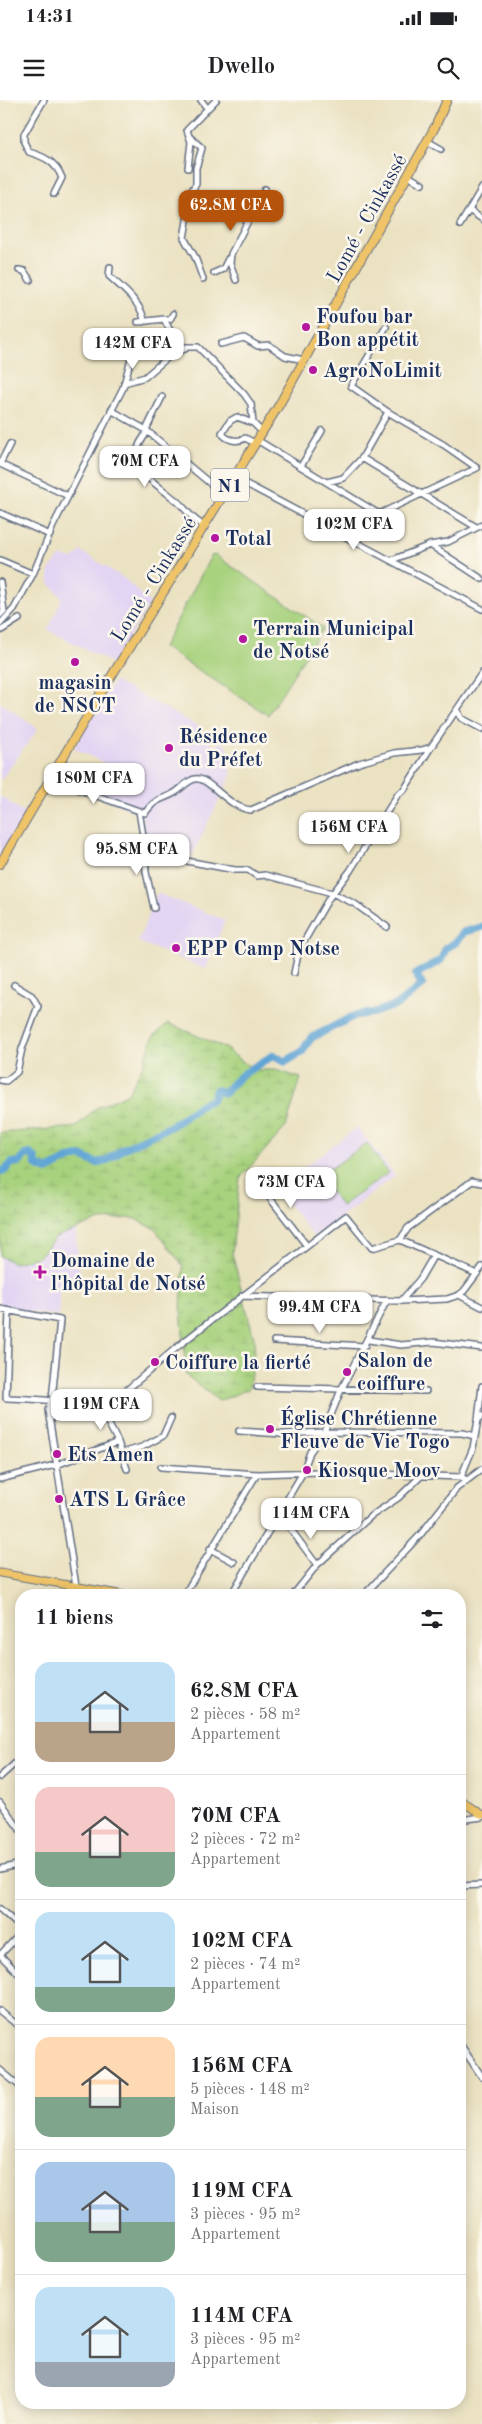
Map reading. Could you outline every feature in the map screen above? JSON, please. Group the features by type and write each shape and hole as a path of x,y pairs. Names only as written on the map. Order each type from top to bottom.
{"highway":[{"name":"Lomé - Cinkassé","path":"0,864 49,779 262,432 408,176 447,100"}],"main road":[{"path":"0,1573 92,1589"},
{"path":"466,1804 482,1816"}],"street":[{"path":"44,100 24,134 24,142 30,152 46,157 60,172 62,178 54,194"},
{"path":"201,100 207,108"},
{"path":"203,279 195,257 184,238 189,210 186,199 196,184 196,168 202,148 191,138 187,130 216,100"},
{"path":"188,168 191,138"},
{"path":"427,141 441,149"},
{"path":"408,176 422,184"},
{"path":"460,225 482,188"},
{"path":"214,273 223,269 249,219 251,208 259,202 266,189"},
{"path":"468,210 482,219"},
{"path":"231,254 230,263 236,280"},
{"path":"110,267 108,276 139,307 144,316 144,322"},
{"path":"19,270 24,271 30,280"},
{"path":"138,322 169,318 169,326 176,342 186,349"},
{"path":"262,432 253,423 237,417 230,421 222,433 227,438 240,440 245,438 256,442 301,466 379,514 478,468 444,445 388,412 351,386 386,327"},
{"path":"1,619 14,609 34,574 68,496 124,384 132,355 124,346 105,335"},
{"path":"221,344 244,338 258,346 268,345 285,356 304,360"},
{"path":"124,384 145,377 172,352 198,348 244,394 251,404 253,423"},
{"path":"162,397 133,462 138,469 181,504 190,518 205,526"},
{"path":"111,410 146,431 224,495"},
{"path":"328,482 343,478 362,458 388,412"},
{"path":"301,466 322,431"},
{"path":"10,444 0,464 68,496"},
{"path":"362,458 480,526"},
{"path":"235,478 482,609"},
{"path":"0,513 50,535"},
{"path":"392,560 430,545 448,542 480,526"},
{"path":"430,545 482,579"},
{"path":"0,560 34,574"},
{"path":"0,582 5,606 1,619"},
{"path":"0,631 19,618"},
{"path":"1,619 8,626"},
{"path":"294,973 299,950 332,893 350,872 398,794 404,790 431,747 458,712 482,673"},
{"path":"458,712 461,718 482,730"},
{"path":"49,779 145,813 155,801 175,793 194,779 209,783 228,801 240,809 251,810 359,763 394,753 422,750 431,747"},
{"path":"139,811 146,872 154,908"},
{"path":"144,842 151,849 176,859 235,870 248,870 257,876 265,875 332,893 355,904 387,927"},
{"path":"0,1080 6,1081 17,1072 22,1049 38,1006 32,996 14,985"},
{"path":"400,1240 408,1228 472,1181 482,1183"},
{"path":"259,1184 306,1246"},
{"path":"102,1411 242,1296 346,1216 372,1248 400,1240 478,1274"},
{"path":"401,1300 420,1279 434,1255"},
{"path":"242,1296 387,1300 446,1299 459,1296 482,1267"},
{"path":"459,1296 482,1307"},
{"path":"235,1589 302,1474 310,1452 324,1432 342,1390 364,1346 369,1340 387,1300"},
{"path":"0,1309 60,1320 52,1399 48,1410 76,1586"},
{"path":"9,1311 6,1398 52,1399 77,1403 102,1411 118,1442 127,1469"},
{"path":"369,1340 401,1345 433,1342 482,1348"},
{"path":"274,1341 364,1346"},
{"path":"370,1589 421,1534 464,1478 480,1418 482,1386"},
{"path":"257,1387 426,1391"},
{"path":"122,1453 142,1447 163,1436 171,1418"},
{"path":"240,1431 282,1434 324,1432 462,1433 475,1436"},
{"path":"0,1478 56,1465 118,1442"},
{"path":"161,1468 257,1474 318,1472 464,1478 482,1469"},
{"path":"188,1589 197,1576 210,1549 231,1519 257,1474"},
{"path":"298,1589 317,1565 371,1516 398,1498 420,1477"},
{"path":"289,1526 317,1565"},
{"path":"210,1549 234,1562"},
{"path":"0,1777 15,1766"},
{"path":"0,1802 2,1812 15,1825"},
{"path":"466,1819 482,1816"},
{"path":"0,1869 15,1865"},
{"path":"466,1886 482,1885"},
{"path":"0,1909 15,1923"},
{"path":"15,1939 0,1955 15,1970"},
{"path":"0,2011 15,2023"},
{"path":"466,2053 482,2077"},
{"path":"0,2070 15,2082"}],"shaded area":[{"path":"81,551 125,579 150,603 112,663 48,630 62,598 49,583 49,570 61,556 73,559"},
{"path":"114,681 198,726 216,749 220,740 229,749 231,775 190,860 175,858 152,847 144,831 142,815 90,792 104,763 74,748"},
{"path":"0,702 38,729 0,781"},
{"path":"0,796 26,814 0,856"},
{"path":"157,893 225,920 206,969 138,942"},
{"path":"357,1127 395,1176 314,1237 276,1189"},
{"name":"Domaine de l'hôpital de Notsé","path":"0,1210 76,1212 76,1239 81,1281 59,1283 59,1316 0,1308"}],"green space":[{"name":"Terrain Municipal de Notsé","path":"215,555 323,628 268,715 163,647 211,556"},
{"path":"168,1023 225,1048 254,1070 276,1070 301,1078 286,1127 240,1178 232,1253 255,1342 249,1389 219,1401 186,1375 181,1309 183,1266 155,1229 133,1218 100,1220 56,1237 39,1257 14,1263 0,1256 0,1133 76,1127 96,1108 127,1094 141,1070 153,1037"},
{"path":"367,1143 388,1173 341,1206 320,1176"}],"waterway":[{"path":"0,1171 4,1171 12,1163 20,1162 25,1155 30,1154 35,1158 36,1165 47,1170 70,1158 81,1156 96,1163 106,1161 123,1149 173,1125 202,1104 212,1100 216,1090 225,1093 241,1076 274,1055 285,1062 302,1052 311,1038 356,1015 372,1013 397,1005 422,985 416,974 441,960 446,948 455,943 464,932 482,927"}],"place":[{"name":"Foufou bar Bon appétit","path":"306,327"},
{"name":"AgroNoLimit","path":"313,370"},
{"name":"Total","path":"215,538"},
{"name":"Terrain Municipal de Notsé","path":"243,639"},
{"name":"magasin de NSCT","path":"75,662"},
{"name":"Résidence du Préfet","path":"169,748"},
{"name":"EPP Camp Notse","path":"176,948"},
{"name":"Domaine de l'hôpital de Notsé","path":"40,1272"},
{"name":"Coiffure la fierté","path":"155,1362"},
{"name":"Salon de coiffure","path":"347,1372"},
{"name":"Église Chrétienne Fleuve de Vie Togo","path":"270,1429"},
{"name":"Ets Amen","path":"57,1454"},
{"name":"Kiosque Moov","path":"307,1470"},
{"name":"ATS L Grâce","path":"59,1499"}]}
